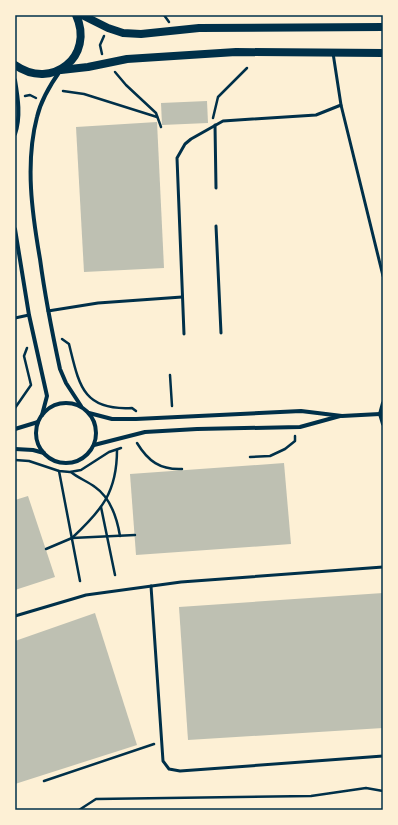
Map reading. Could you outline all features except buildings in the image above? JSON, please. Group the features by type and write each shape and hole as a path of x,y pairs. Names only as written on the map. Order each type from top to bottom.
{"main road":[{"path":"61,70 71,61 78,50 81,37 80,24 76,15"},
{"path":"82,15 108,28 123,33 142,34 199,28 383,27"},
{"path":"15,65 23,71 36,75 49,74 61,70 88,67 126,59 186,55 236,52 383,53"}],"street":[{"path":"15,229 29,315 47,396 36,430 39,446 44,453 54,460 65,463 77,461 87,455 94,445 97,434 96,428 93,418 81,406 66,383 60,369 48,311 35,230 31,185 31,161 37,117 48,91 61,70"},
{"path":"15,80 19,117 19,124 15,134"},
{"path":"42,415 57,404 69,403 81,406"},
{"path":"383,403 380,414 383,424"},
{"path":"89,413 101,417 119,419 300,411 342,416 380,414"},
{"path":"94,445 145,432 197,429 300,427 342,416"},
{"path":"15,429 38,422"},
{"path":"15,449 33,450 44,453"}],"lane":[{"path":"332,52 341,105 383,276"},
{"path":"184,334 177,158 185,144 223,121 316,115 341,105"},
{"path":"215,126 216,188"},
{"path":"216,226 221,333"},
{"path":"48,311 98,303 182,297"},
{"path":"15,318 29,315"},
{"path":"15,616 86,595 150,586 180,582 383,566"},
{"path":"150,586 163,761 169,769 180,771 383,756"}],"path":[{"path":"102,56 100,45 104,35"},
{"path":"213,121 218,97 247,68"},
{"path":"115,72 126,85 156,113 161,127"},
{"path":"63,91 84,94 157,117"},
{"path":"22,96 30,94 36,98"},
{"path":"69,344 77,377 84,391 96,401 109,408 132,408"},
{"path":"15,408 31,385 24,356"},
{"path":"170,375 172,406"},
{"path":"250,457 270,456 285,449 295,441 295,436"},
{"path":"131,445 143,442"},
{"path":"137,443 148,458 157,464 172,470 182,470"},
{"path":"15,460 29,461 59,471 70,472 81,470 109,452 125,447"},
{"path":"72,538 100,507 112,488 116,470 117,450"},
{"path":"59,471 80,581"},
{"path":"70,472 96,487 106,499 118,523 120,536"},
{"path":"100,507 115,575"},
{"path":"46,549 72,538 135,535"},
{"path":"44,781 156,743"},
{"path":"79,810 96,799 311,796 366,788 383,791"}]}
